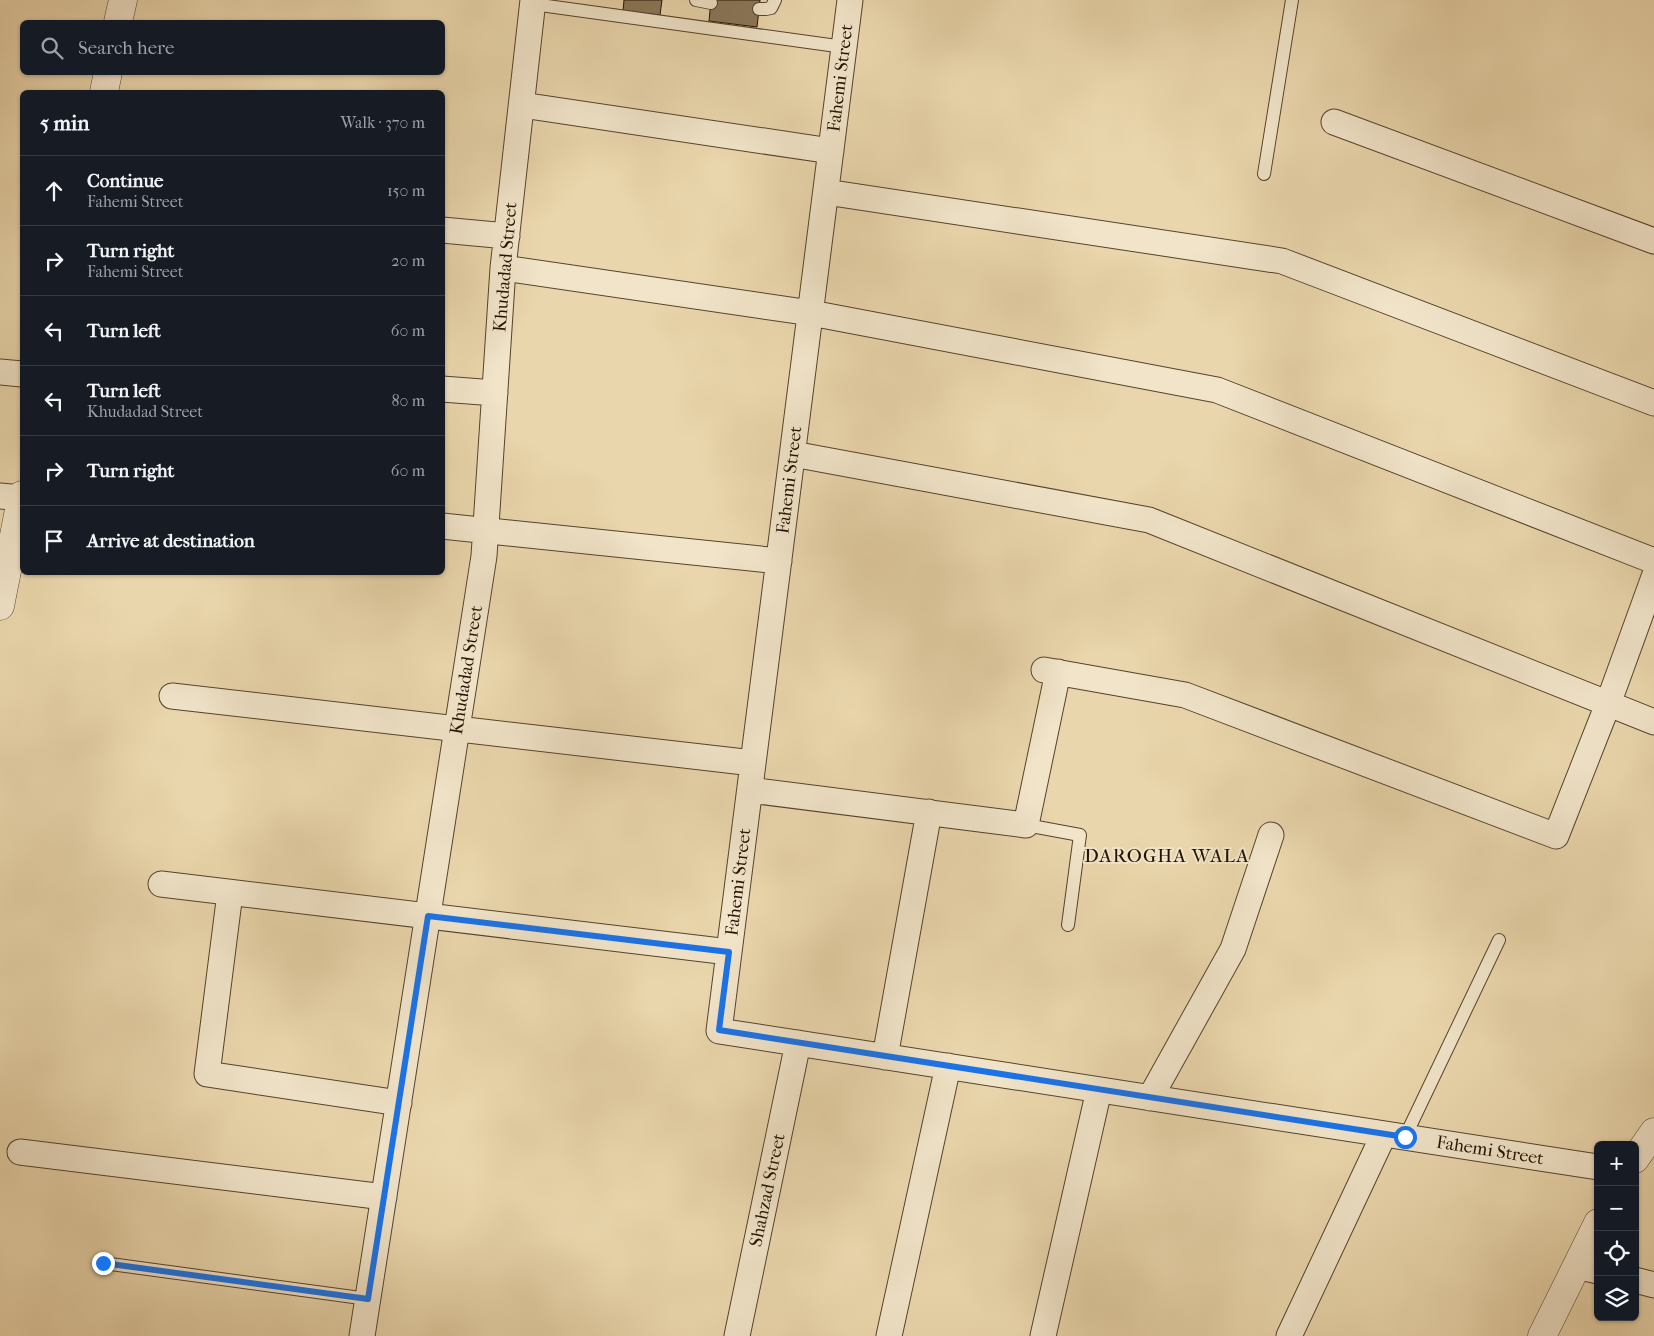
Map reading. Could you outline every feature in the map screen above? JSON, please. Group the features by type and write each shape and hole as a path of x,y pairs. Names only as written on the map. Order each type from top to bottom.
{"street":[{"path":"118,20 123,0"},
{"name":"Fahemi Street","path":"850,0 719,1030 1594,1166"},
{"name":"Khudadad Street","path":"362,1336 484,556 503,268 533,2"},
{"path":"104,90 107,75"},
{"path":"522,105 831,151"},
{"path":"1334,122 1654,241"},
{"path":"826,192 1282,261 1654,403"},
{"path":"445,230 507,236"},
{"path":"503,268 811,313 1217,390 1654,561"},
{"path":"0,372 20,374"},
{"path":"445,389 495,394"},
{"path":"792,454 1149,520 1654,722"},
{"path":"0,496 20,496"},
{"path":"0,604 20,506"},
{"path":"445,526 779,561"},
{"path":"750,790 1026,825 1051,671 1185,695 1556,836 1608,704 1654,577"},
{"path":"172,696 753,763"},
{"path":"885,1057 928,812"},
{"path":"1150,1098 1233,949 1271,835"},
{"path":"161,884 729,952"},
{"path":"230,892 207,1074 399,1103"},
{"name":"Shahzad Street","path":"737,1336 798,1043"},
{"path":"889,1336 948,1066"},
{"path":"1043,1336 1099,1090"},
{"path":"1639,1153 1654,1132"},
{"path":"1289,1336 1395,1135"},
{"path":"20,1152 384,1197"},
{"path":"1542,1336 1587,1269 1596,1231"},
{"path":"1639,1281 1654,1285"}],"lane":[{"path":"696,0 711,3"},
{"path":"759,9 772,8 775,0"},
{"path":"1264,174 1292,0"},
{"path":"533,2 844,47"},
{"path":"1026,825 1080,835 1068,925"},
{"path":"1395,1135 1499,940"},
{"path":"103,1263 368,1299"}],"building":[{"path":"624,0 662,0 660,15 623,11"},
{"path":"711,0 760,0 757,27 709,21"}],"district":[{"name":"DAROGHA WALA","path":"1167,855"}],"route":[{"path":"103,1263 368,1299 428,916 729,952 719,1030 1405,1137"}]}
